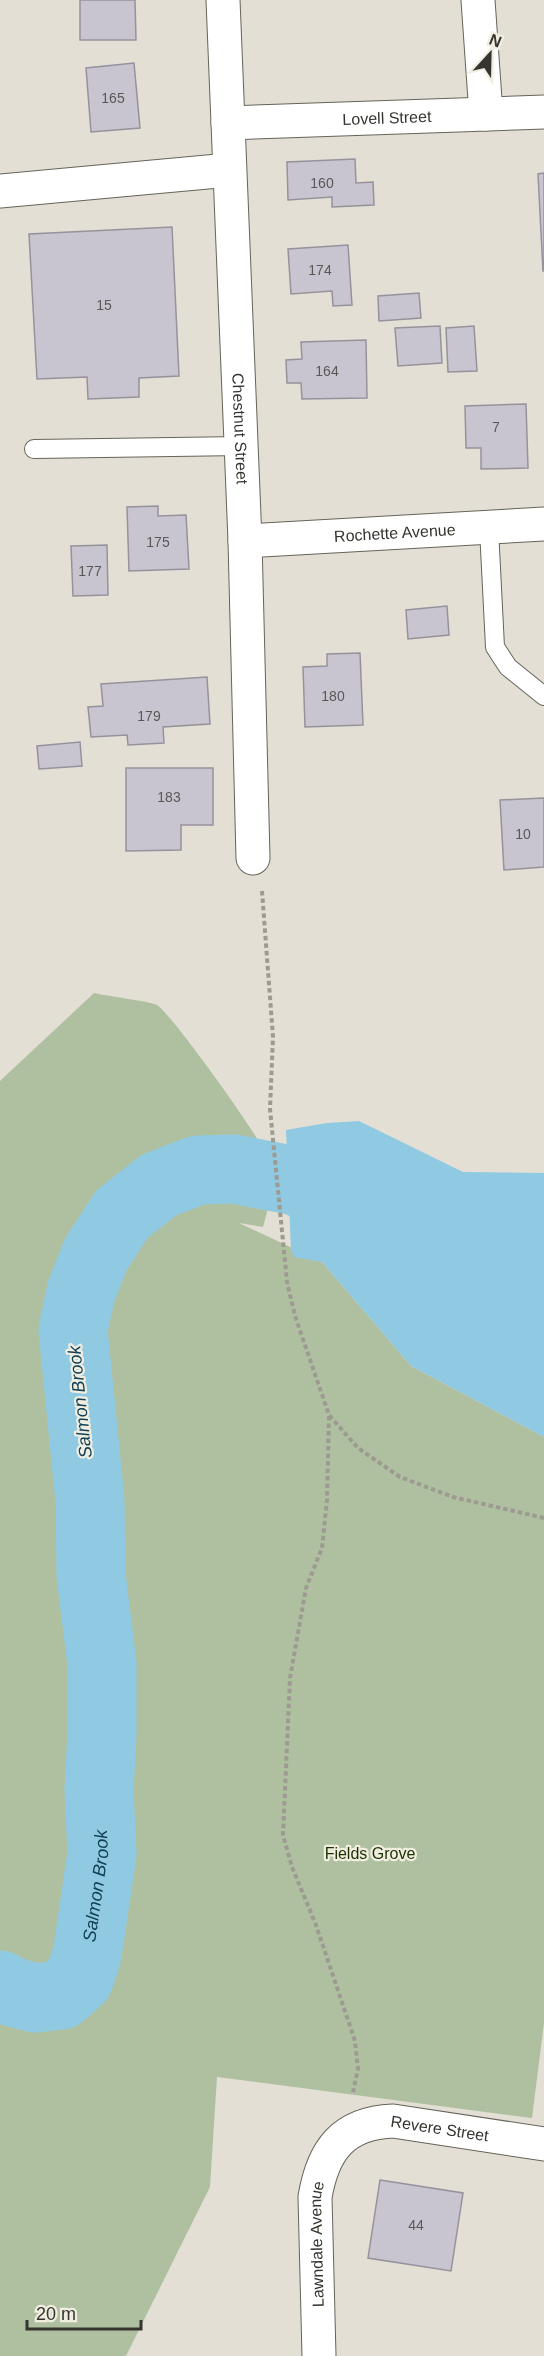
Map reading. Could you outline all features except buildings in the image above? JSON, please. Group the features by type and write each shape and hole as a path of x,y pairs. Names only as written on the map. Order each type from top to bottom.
{"street":[{"name":"Chestnut Street","path":"223,0 242,446 253,858"},
{"path":"478,0 486,114"},
{"name":"Lovell Street","path":"228,123 544,112"},
{"path":"0,191 229,170"},
{"name":"Rochette Avenue","path":"245,541 544,524"},
{"name":"Revere Street","path":"341,2140 359,2127 376,2122 393,2121 544,2144"},
{"name":"Lawndale Avenue","path":"319,2356 315,2197 319,2173 328,2153 341,2140"}],"lane":[{"path":"34,448 242,446"},
{"path":"489,528 495,647 508,667 544,696"}],"path":[{"path":"253,858 260,875 273,1036 270,1109 287,1282 295,1316 330,1415 358,1448 400,1477 453,1497 544,1518"},
{"path":"330,1415 327,1500 322,1548 306,1588 290,1678 283,1835 292,1867 316,1924 355,2041 358,2069 341,2140"}],"green space":[{"name":"Fields Grove","path":"94,993 157,1005 166,1013 237,1109 266,1153 271,1164 272,1179 263,1227 239,1223 322,1262 411,1366 544,1437 544,2023 532,2118 217,2077 210,2187 126,2356 0,2356 0,1081"}],"water":[{"path":"359,1121 463,1172 544,1173 544,1437 411,1366 322,1262 294,1257 291,1250 286,1130 327,1123"}],"waterway":[{"name":"Salmon Brook","path":"0,1985 13,1992 36,1998 61,1995 79,1979 87,1955 102,1854 99,1790 102,1664 91,1575 90,1501 73,1330 81,1292 96,1254 122,1214 159,1185 198,1170 234,1169 296,1181 335,1198 372,1224"}]}
